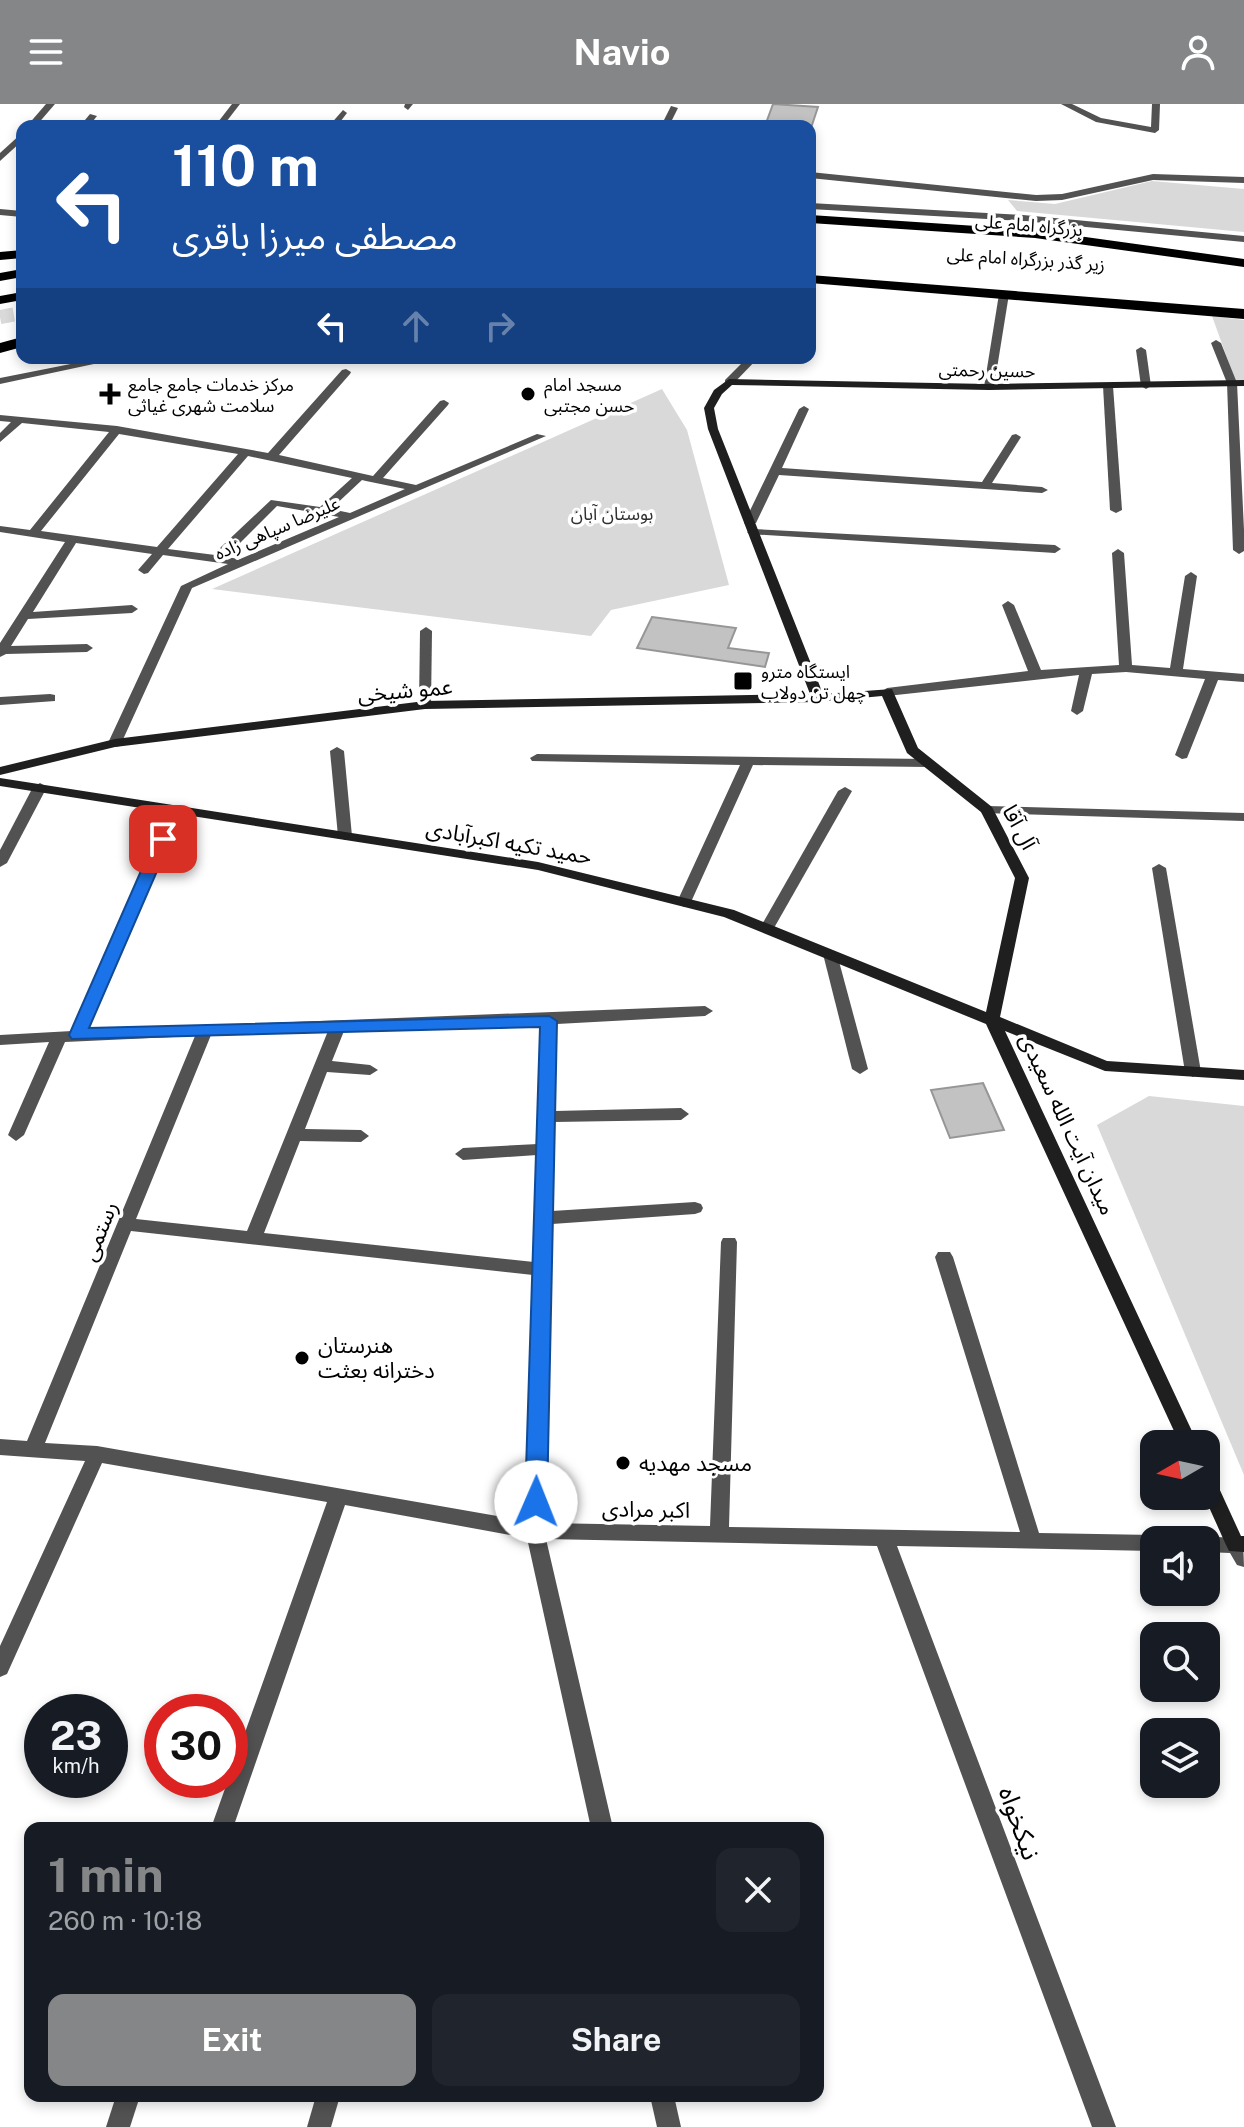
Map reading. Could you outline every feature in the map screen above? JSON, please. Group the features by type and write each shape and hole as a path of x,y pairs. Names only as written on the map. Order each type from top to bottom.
{"highway":[{"path":"816,219 1035,234 1244,263"},
{"name":"بزرگراه امام علی","path":"816,233 988,241 1244,263"},
{"name":"زیر گذر بزرگراه امام علی","path":"816,266 916,271"},
{"path":"816,279 1244,314"}],"main road":[{"name":"حسین رحمتی","path":"729,382 814,381 989,387 1238,383"},
{"path":"729,382 709,408 713,429 818,698"},
{"name":"عمو شیخی","path":"0,771 115,743 425,705 818,698 887,692"},
{"name":"آل آقا","path":"887,692 912,750 987,810 1022,878 992,1019"},
{"name":"حمید تکیه اکبرآبادی","path":"0,782 538,866 729,913 992,1019"},
{"name":"میدان آیت الله سعیدی","path":"992,1019 1105,1066 1244,1075"},
{"name":"میدان آیت الله سعیدی","path":"992,1019 1183,1430"},
{"path":"1220,1508 1241,1549"}],"street":[{"path":"36,120 51,104"},
{"path":"224,120 236,104"},
{"path":"1065,104 1099,120 1155,130 1156,104"},
{"path":"668,120 674,108"},
{"path":"338,120 343,113"},
{"path":"89,120 93,116"},
{"path":"0,158 16,144"},
{"path":"816,176 1052,198 1153,177 1244,180"},
{"path":"816,206 1023,218 1244,239"},
{"path":"989,387 1004,294"},
{"path":"1216,343 1238,383 1239,550"},
{"path":"1141,350 1146,386"},
{"path":"0,381 86,364"},
{"path":"729,382 747,364"},
{"path":"271,457 346,372"},
{"path":"1108,386 1116,510"},
{"path":"376,479 444,403"},
{"path":"804,409 752,528 1055,549"},
{"path":"0,418 117,429 246,451 418,489"},
{"path":"0,439 20,419"},
{"path":"33,534 117,429"},
{"name":"علیرضا سپاهی زاده","path":"115,743 187,586 541,436"},
{"path":"985,486 1016,437"},
{"path":"144,570 246,451"},
{"path":"775,471 1042,490"},
{"path":"322,511 360,476"},
{"path":"218,560 225,549 275,502 351,516"},
{"path":"0,529 238,563"},
{"path":"1,652 73,539"},
{"path":"1118,553 1126,668"},
{"path":"1176,670 1191,576"},
{"path":"1008,605 1036,674"},
{"path":"24,616 132,609"},
{"path":"425,705 426,631"},
{"path":"1,652 87,648"},
{"path":"887,692 1036,674 1126,668 1244,678"},
{"path":"1077,711 1086,671"},
{"path":"1182,755 1213,675"},
{"path":"0,701 50,698"},
{"path":"337,751 345,836"},
{"path":"537,758 928,763"},
{"path":"684,902 748,761"},
{"path":"0,863 40,787"},
{"path":"767,928 845,791"},
{"path":"987,810 1244,817"},
{"path":"78,1035 175,811"},
{"path":"1159,868 1193,1072"},
{"path":"830,954 860,1069"},
{"path":"0,1040 206,1029 549,1021 705,1011"},
{"path":"549,1021 535,1531 601,1822"},
{"path":"253,1238 338,1026"},
{"name":"رستمی","path":"33,1449 206,1029"},
{"path":"16,1135 60,1036"},
{"path":"321,1066 370,1070"},
{"path":"546,1117 681,1114"},
{"path":"294,1135 361,1136"},
{"path":"463,1154 545,1149"},
{"path":"544,1218 695,1208"},
{"path":"126,1224 542,1269"},
{"path":"719,1535 729,1242"},
{"path":"944,1257 1032,1541"},
{"name":"اکبر مرادی","path":"0,1447 97,1454 535,1531 1140,1543"},
{"path":"0,1668 97,1454"},
{"path":"224,1822 338,1497"},
{"name":"نیکخواه","path":"884,1538 1104,2127"},
{"path":"1220,1546 1241,1549"},
{"path":"118,2127 126,2102"},
{"path":"319,2127 326,2102"},
{"path":"663,2102 669,2127"}],"green space":[{"path":"1152,181 1244,189 1244,232 1017,211 1008,200 1055,204"},
{"path":"1212,316 1244,320 1244,380 1235,380"},
{"name":"بوستان آبان","path":"662,389 687,430 729,585 611,610 591,636 212,589"},
{"path":"1149,1096 1244,1106 1244,1475 1097,1125"}],"building":[{"path":"773,104 818,107 814,120 767,120"},
{"path":"652,617 736,628 728,648 769,653 765,667 637,648"},
{"path":"983,1083 1004,1130 950,1138 931,1090"}],"tunnel":[{"path":"0,317 16,314"}],"place":[{"name":"مرکز خدمات جامع جامع سلامت شهری غیاثی","path":"110,394"},
{"name":"مسجد امام حسن مجتبی","path":"528,394"},
{"name":"ایستگاه مترو چهل تن دولاب","path":"743,681"},
{"name":"هنرستان دخترانه بعثت","path":"302,1358"},
{"name":"مسجد مهدیه","path":"623,1463"}],"route":[{"path":"163,839 78,1035 549,1021 536,1502"}]}
